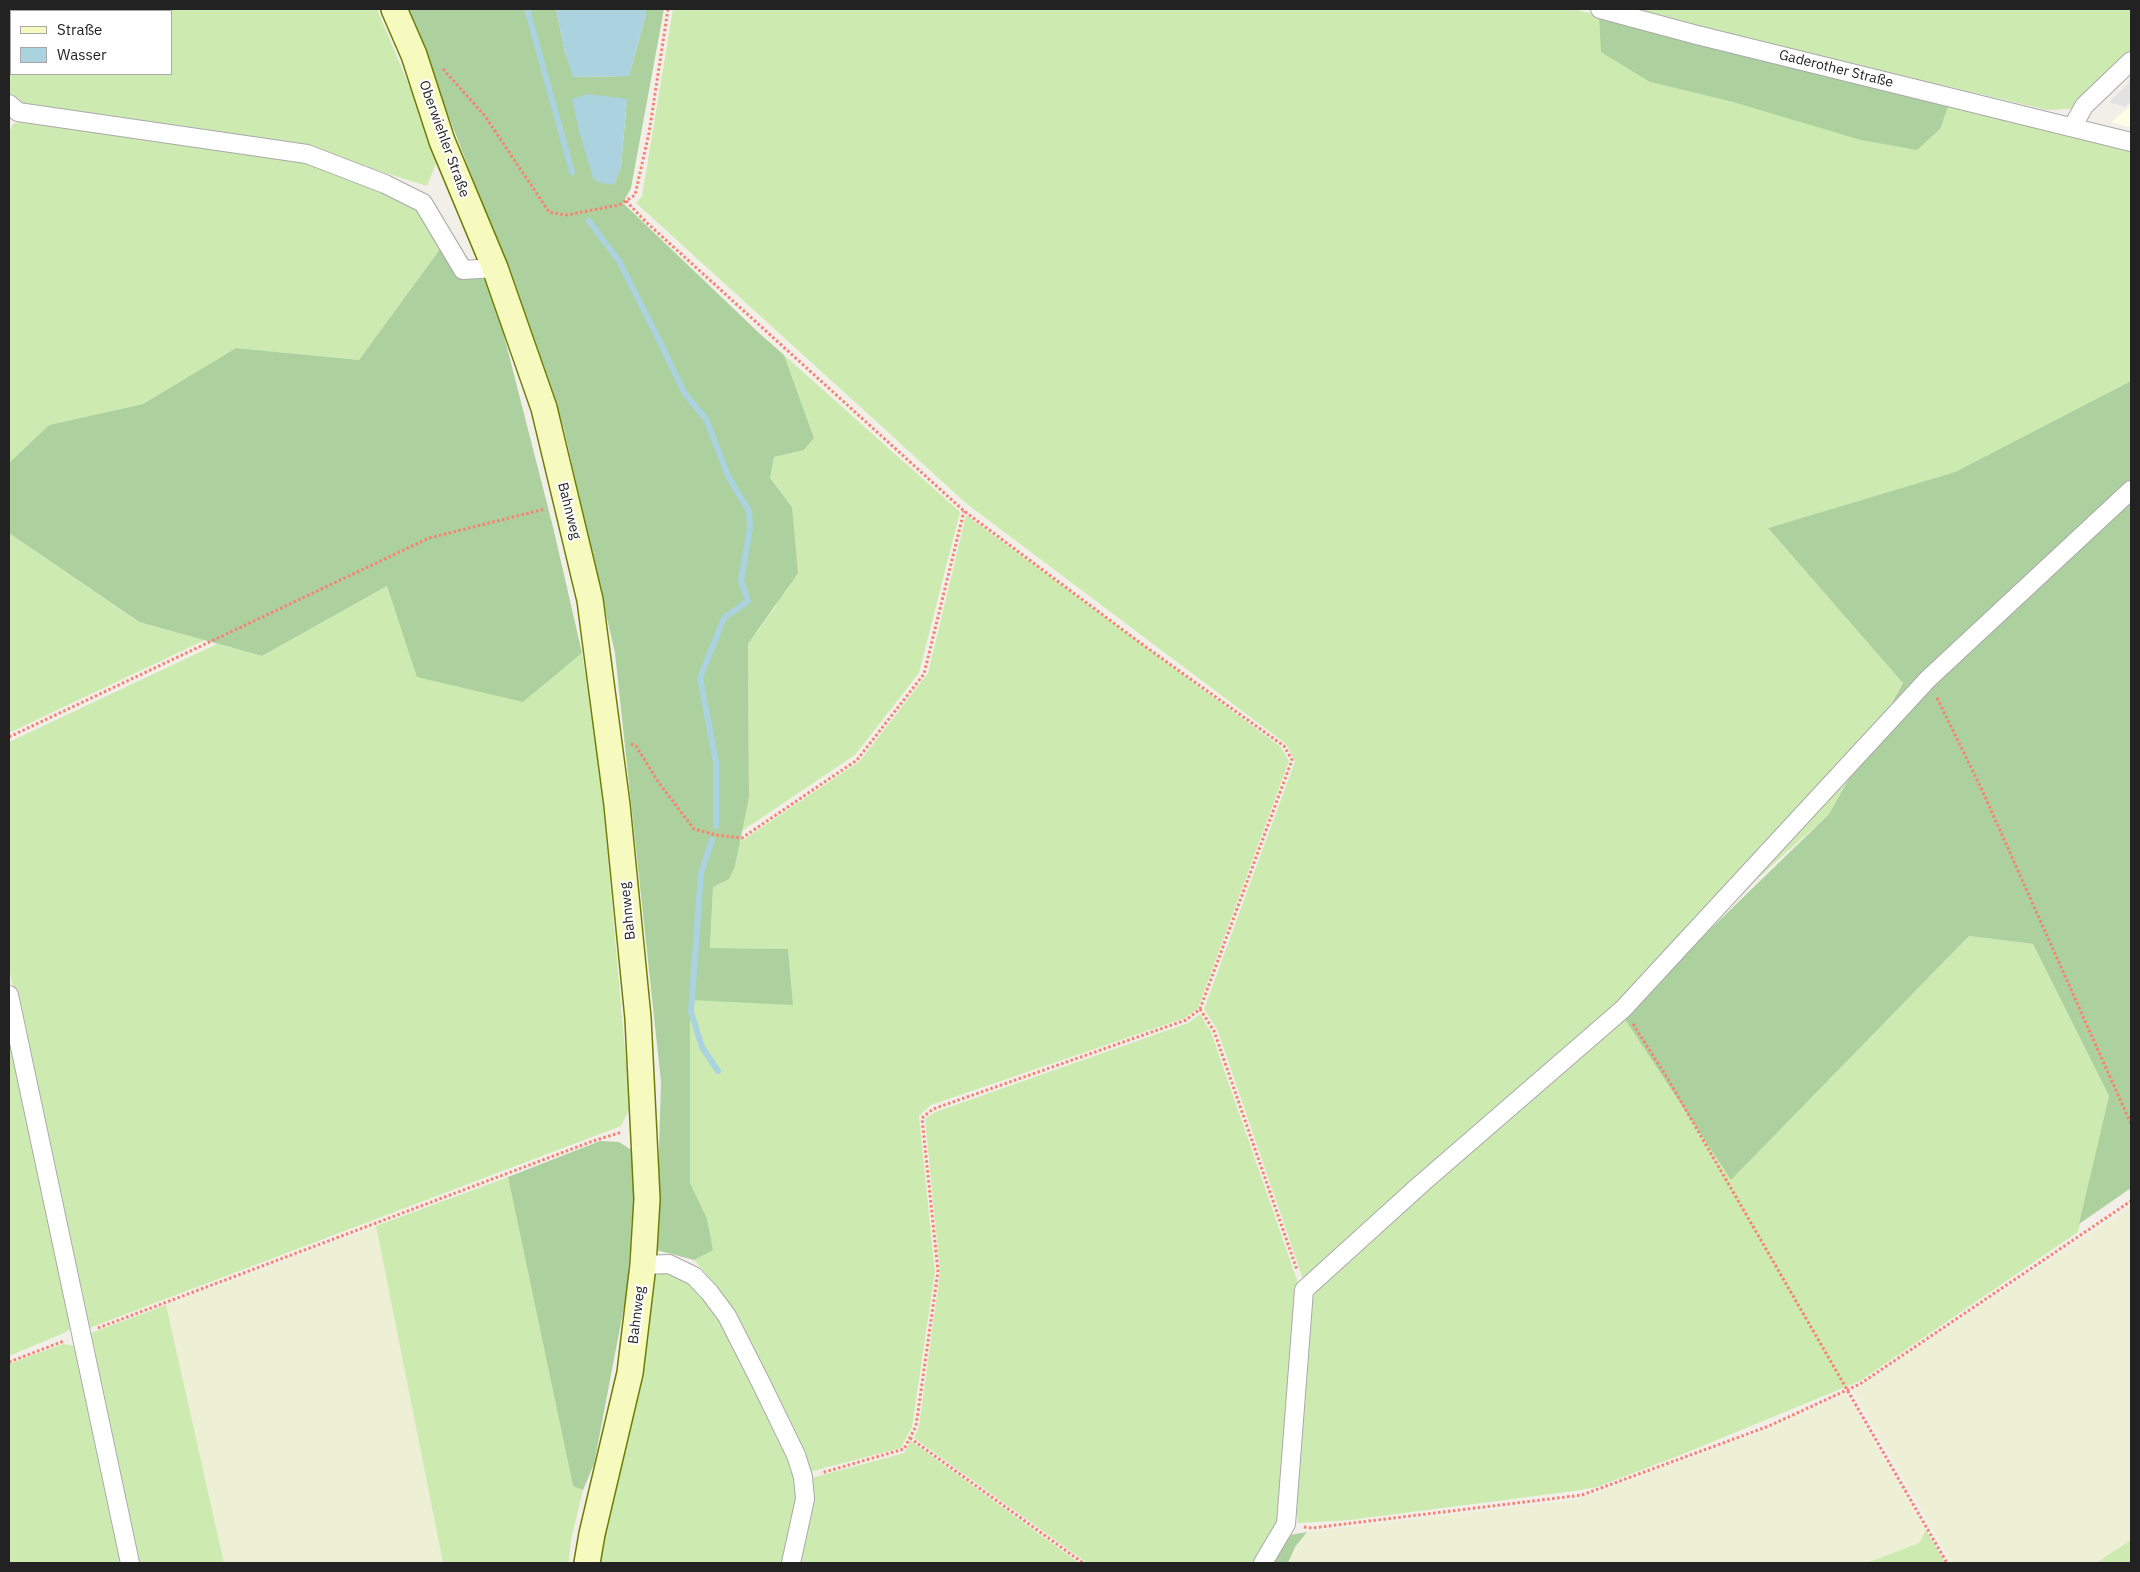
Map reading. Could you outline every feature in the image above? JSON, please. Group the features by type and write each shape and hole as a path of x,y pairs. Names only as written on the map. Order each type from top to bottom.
{"main road":[{"name":"Oberwiehler Straße","path":"394,9 414,55 442,141 495,268"},
{"name":"Bahnweg","path":"495,268 544,408 590,600 617,805 638,1018 647,1199 643,1265 630,1372 587,1563"}],"street":[{"name":"Gaderother Straße","path":"1600,9 1697,35 2074,126 2131,142"},
{"path":"2074,126 2084,106 2131,61"},
{"path":"9,104 18,112 307,154 385,184 424,202 463,270 495,268"},
{"path":"1263,1563 1286,1524 1304,1290 1623,1009 1928,679 2131,490"},
{"path":"9,995 130,1563"},
{"path":"643,1265 669,1264 694,1276 710,1293 727,1316 760,1380 796,1455 803,1477 805,1499 791,1563"}],"path":[{"path":"414,55 440,65 485,116 549,212 566,215 619,205 635,195 649,133 668,9"},
{"path":"626,201 681,254 964,510 1139,642 1284,746 1292,760 1200,1009 1186,1020 933,1109 922,1118 938,1271 916,1426 904,1449 835,1470 803,1477"},
{"path":"9,737 429,538 567,503"},
{"path":"608,732 636,746 659,783 694,829 716,835 742,838 857,760 924,674 964,510"},
{"path":"1928,679 1982,790 2131,1124"},
{"path":"1200,1009 1214,1031 1304,1290"},
{"path":"1623,1009 1668,1079 1947,1563"},
{"path":"9,1362 593,1141 644,1125"},
{"path":"1286,1524 1312,1528 1582,1495 1769,1426 1860,1384 2131,1201"},
{"path":"910,1438 1083,1563"}],"shaded area":[{"path":"2131,81 2131,102 2125,107 2109,102"},
{"path":"2131,105 2131,128 2112,122"},
{"path":"2131,1206 2131,1540 2096,1563 1952,1563 1853,1391"},
{"path":"376,1226 443,1563 224,1563 166,1305"},
{"path":"1846,1394 1926,1530 1919,1543 1866,1563 1288,1563 1295,1547 1307,1532 1580,1499 1771,1428"}],"green space":[{"path":"9,9 377,9 439,157 427,186 318,152 50,113 9,100"},
{"path":"407,9 556,9 565,52 574,77 629,76 646,9 664,9 631,188 623,203 784,355 814,438 804,450 774,457 770,478 792,507 798,573 748,644 749,798 735,866 729,879 713,887 710,948 788,949 793,1005 690,1000 690,1183 707,1219 713,1250 694,1260 656,1250 661,1082 615,653 564,429 478,192","holes":["627,99 621,166 614,185"]},
{"path":"673,9 1572,9 1599,15 1650,82 1733,102 1949,104 2131,151 2131,381 1955,472 1768,528 1903,682 1829,814 1591,1029 1303,1279 1217,1029 1204,1009 1295,761 1286,744 967,504 636,203 642,196"},
{"path":"1632,9 2131,9 2131,52 2070,109 2047,110 1723,33"},
{"path":"1599,15 1949,104 1940,129 1917,150 1861,140 1733,102 1650,82 1601,52"},
{"path":"25,120 290,156 415,205 443,245 359,360 236,348 143,404 49,425 9,463 9,132 13,124"},
{"path":"443,245 467,274 490,281 553,527 582,653 523,702 417,677 387,586 262,656 139,622 9,533 9,463 49,425 143,404 236,348 359,360"},
{"path":"784,355 960,512 919,673 855,755 742,831 749,798 748,644 776,606 792,507 770,478 774,457 804,450 814,438"},
{"path":"2131,381 2131,1188 2079,1224 2109,1096 2033,944 1969,936 1731,1180 1622,1015 1829,814 1903,683 1768,528 1955,472"},
{"path":"966,515 1281,747 1289,761 1198,1008 1185,1018 931,1105 919,1116 935,1272 912,1427 901,1448 809,1472 730,1309 712,1281 694,1260 713,1249 690,1183 690,999 792,1004 788,949 710,948 713,887 735,866 740,842 860,761 928,673"},
{"path":"9,533 138,622 205,640 9,733"},
{"path":"387,586 523,702 582,653 601,778 630,1108 621,1126 84,1330 9,968 9,742 217,644 262,656"},
{"path":"1969,936 2033,944 2109,1096 2078,1232 1860,1381 1683,1454 1597,1487 1350,1520 1298,1523 1296,1513 1308,1311 1313,1296 1325,1278 1622,1015 1731,1180"},
{"path":"1200,1014 1211,1032 1298,1283 1283,1508 1274,1534 1259,1563 1087,1563 914,1438 919,1426 940,1272 925,1119 935,1112 1188,1023"},
{"path":"9,1023 71,1324 70,1329 64,1333 9,1356"},
{"path":"600,1141 619,1142 633,1151 636,1161 627,1291 594,1464 583,1490 573,1486 508,1177"},
{"path":"508,1177 573,1486 583,1490 571,1540 569,1563 443,1563 376,1226"},
{"path":"668,1269 701,1292 722,1322 795,1473 797,1499 782,1563 598,1563 652,1274"},
{"path":"166,1305 224,1563 133,1563 83,1336"},
{"path":"63,1344 76,1346 124,1563 9,1563 9,1364"},
{"path":"911,1441 1079,1563 798,1563 811,1478 904,1453"},
{"path":"1926,1530 1945,1563 1866,1563 1919,1543"},
{"path":"1307,1532 1295,1547 1288,1563 1272,1563 1290,1535"},
{"path":"2131,1540 2131,1563 2096,1563"}],"water":[{"path":"556,9 646,9 629,76 573,77 565,52"},
{"path":"588,94 627,99 621,166 614,185 597,182 593,178 578,127 572,99"}],"waterway":[{"path":"527,9 572,172"},
{"path":"589,221 619,261 685,394 706,419 729,478 749,511 750,528 741,581 748,601 724,618 700,678 716,762 716,826"},
{"path":"712,840 701,873 691,1012 702,1047 718,1071"}]}
